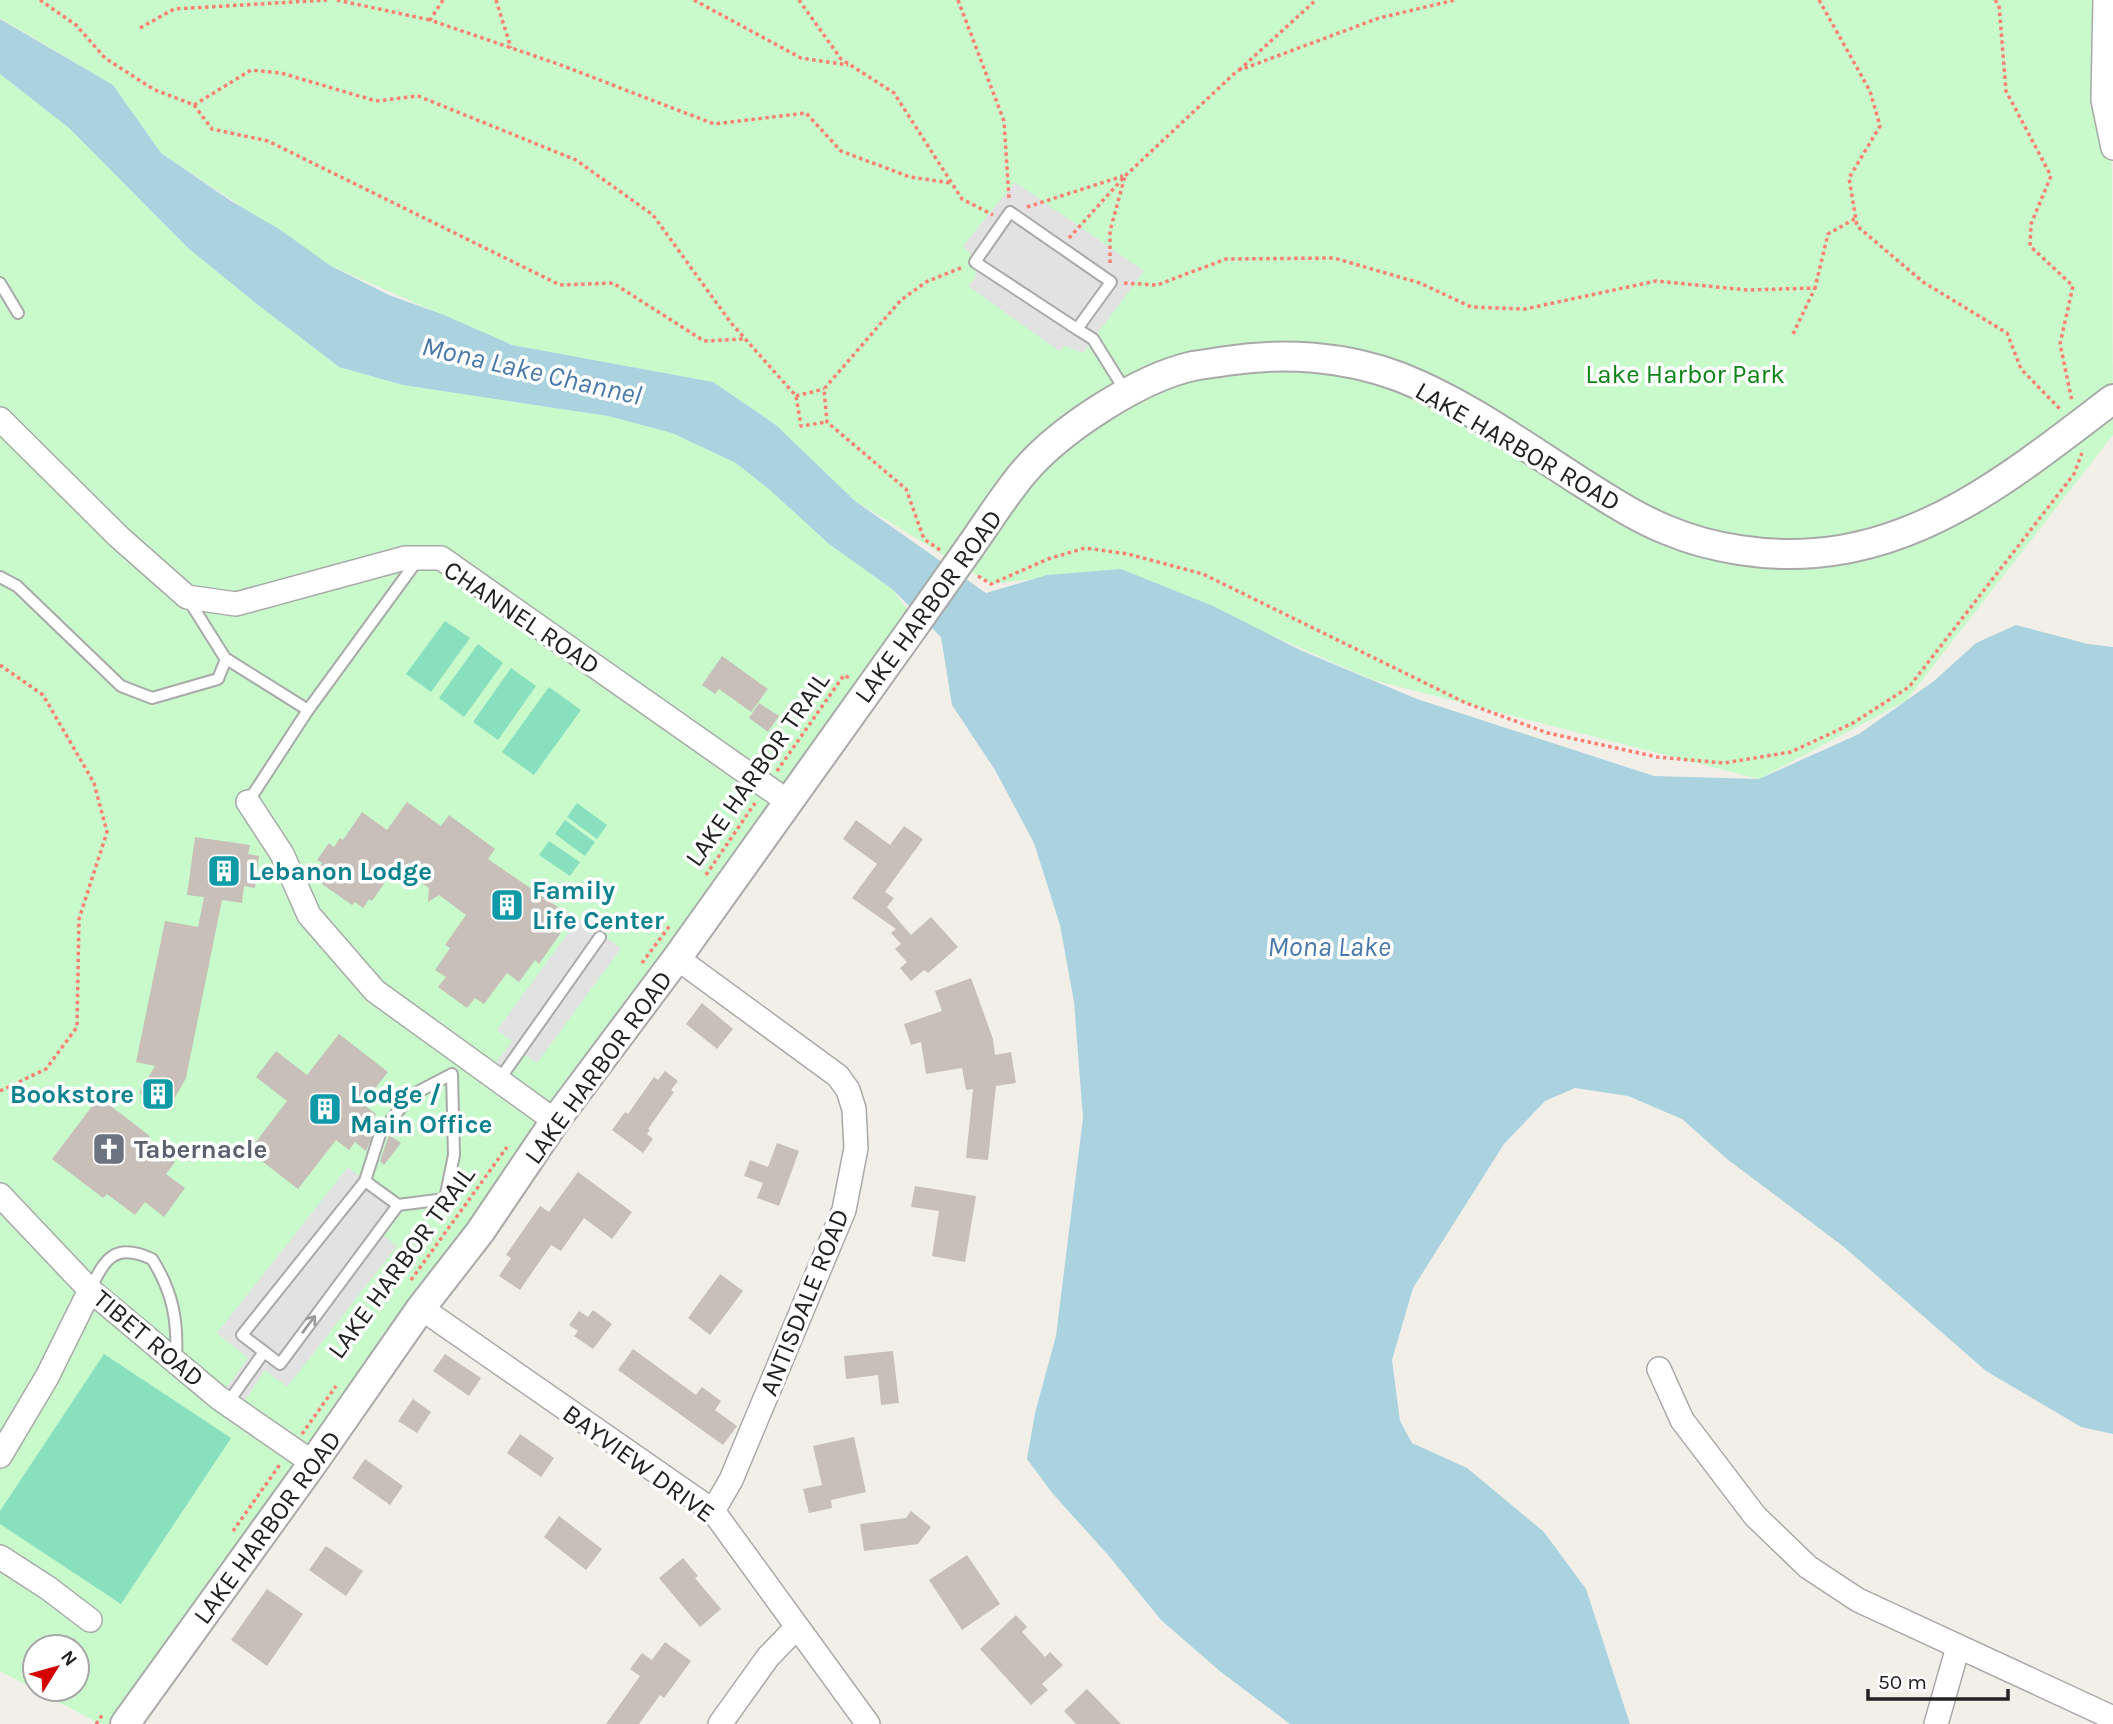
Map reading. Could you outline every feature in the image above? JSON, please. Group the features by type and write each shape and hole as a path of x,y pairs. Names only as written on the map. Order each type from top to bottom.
{"street":[{"path":"2105,0 2103,100 2113,148"},
{"name":"LAKE HARBOR ROAD","path":"115,1718 302,1456 480,1232 555,1121 677,958 777,794 868,690 1025,471 1067,432 1126,392 1191,367 1255,356 1332,358 1399,377 1457,405 1613,503 1666,530 1711,545 1764,552 1814,553 1867,545 1930,524 1978,497 2113,399"},
{"path":"0,419 119,537 187,597"},
{"name":"CHANNEL ROAD","path":"187,597 236,604 405,558 441,558 777,794"},
{"path":"248,802 282,854 309,915 375,990 555,1121"},
{"name":"ANTISDALE ROAD","path":"677,958 838,1076 848,1090 854,1109 856,1148 844,1210 731,1480 713,1511"},
{"name":"TIBET ROAD","path":"0,1195 90,1290 228,1404 302,1456"},
{"path":"0,1455 47,1377 90,1290"},
{"name":"BAYVIEW DRIVE","path":"422,1308 713,1511 868,1724"},
{"path":"1658,1369 1682,1420 1755,1516 1808,1566 1858,1600 2113,1718"},
{"path":"0,1557 90,1620"},
{"path":"720,1724 768,1657 796,1628"},
{"path":"1936,1724 1958,1647"}],"lane":[{"path":"1077,329 1111,282 1007,216 975,262 1093,340 1126,392"},
{"path":"0,283 18,313"},
{"path":"248,802 308,710 419,558"},
{"path":"0,577 16,586 121,686 152,698 218,679 226,659"},
{"path":"187,597 226,659 308,710"},
{"path":"499,1080 600,937"},
{"path":"398,1205 280,1364 242,1335 365,1181 380,1134 410,1096 452,1074 466,1055"},
{"path":"365,1181 398,1205 445,1199 454,1154 452,1074"},
{"path":"90,1290 102,1264 116,1254 128,1250 152,1259 170,1293 177,1332 176,1359"},
{"path":"228,1404 264,1352"}],"path":[{"path":"40,0 76,25 105,58 153,89 194,105 212,129 268,141 560,285 613,283 704,341 745,339"},
{"path":"140,28 174,9 327,0"},
{"path":"337,0 430,20 714,124 806,113 841,151 910,177 952,183"},
{"path":"430,20 443,0"},
{"path":"496,0 510,48"},
{"path":"694,0 801,58 850,65"},
{"path":"799,0 841,59 894,93 962,199 1007,216 1125,176"},
{"path":"958,0 1004,121 1007,216"},
{"path":"1061,248 1125,176 1316,0"},
{"path":"1237,71 1379,18 1455,0"},
{"path":"1819,0 1870,91 1880,126 1849,178 1857,226 1923,282 2007,333 2021,369 2077,427"},
{"path":"824,389 827,422 906,489 924,539 962,557 992,584 1048,559 1085,548 1141,558 1203,574 1466,703 1548,733 1657,757 1724,763 1791,752 1853,723 1909,687 2074,474 2082,452 2060,344 2073,286 2030,246 2031,223 2051,176 2006,91 1998,5 1994,0"},
{"path":"194,105 251,70 281,73 376,102 418,96 576,160 653,215 731,323 796,396 801,426 827,422"},
{"path":"1125,176 1110,231 1111,282 1157,285 1226,259 1334,258 1420,283 1471,307 1525,309 1656,281 1747,289 1815,288"},
{"path":"1793,334 1815,288 1828,234 1856,218"},
{"path":"796,396 824,389 901,300 926,282 975,262"},
{"path":"0,665 43,695 94,783 107,832 79,919 77,1027 46,1069 0,1091"},
{"name":"LAKE HARBOR TRAIL","path":"698,885 777,794 844,675 868,690"},
{"path":"642,963 674,919"},
{"name":"LAKE HARBOR TRAIL","path":"410,1281 513,1139"},
{"name":"LAKE HARBOR TRAIL","path":"229,1537 302,1456 339,1381"},
{"path":"96,1724 115,1718"}],"green space":[{"name":"Lake Harbor Park","path":"0,0 2111,0 2113,435 1906,701 1759,779 1373,680 1121,569 991,584 855,501 776,425 713,382 512,345 331,266 161,153 113,85 0,18"},
{"path":"0,74 69,128 188,248 339,367 403,385 608,416 672,433 736,463 829,544 892,589 917,622 125,1724 100,1724 60,1703 91,1703 91,1633 21,1633 21,1682 0,1671"},
{"path":"445,621 470,638 431,692 406,674"},
{"path":"478,644 503,663 464,717 439,698"},
{"path":"511,668 536,686 498,740 473,722"},
{"path":"549,687 581,710 534,775 502,752"},
{"path":"577,803 607,825 597,839 567,817"},
{"path":"565,820 595,842 585,856 555,834"},
{"path":"549,841 580,862 570,876 539,855"},
{"path":"104,1354 231,1438 121,1604 0,1524 0,1511"}],"shaded area":[{"path":"1015,182 1144,271 1083,353 1065,346 1059,351 968,286 975,279 976,270 971,254 963,246"},
{"path":"579,918 621,948 537,1063 523,1053 501,1083 488,1074 512,1041 497,1030"},
{"path":"348,1167 401,1210 382,1234 397,1246 287,1387 265,1370 238,1411 219,1398 248,1358 217,1333"}],"water":[{"name":"Mona Lake","path":"0,19 113,85 161,153 331,266 389,295 444,315 512,345 713,382 776,425 855,501 986,593 1047,575 1121,569 1213,606 1300,650 1417,699 1654,776 1759,779 1859,734 1934,681 1976,643 2016,625 2088,644 2113,647 2113,1434 2081,1427 1986,1371 1844,1247 1727,1159 1682,1119 1628,1096 1575,1088 1545,1101 1504,1144 1413,1288 1392,1360 1400,1421 1412,1443 1467,1468 1544,1532 1586,1589 1630,1724 1290,1724 1221,1672 1161,1620 1109,1556 1053,1494 1027,1459 1035,1413 1056,1336 1083,1118 1074,1002 1060,925 1034,843 995,770 952,705 941,637 892,589 829,544 736,463 672,433 608,416 403,385 339,367 188,248 69,128 0,74"}],"building":[{"path":"722,656 768,689 751,712 719,689 715,694 702,685"},
{"path":"759,703 779,716 768,732 749,718"},
{"name":"Family Life Center","path":"407,802 441,826 449,815 495,849 488,859 568,914 563,921 567,924 539,964 535,960 519,982 507,973 484,1004 475,998 467,1008 438,987 446,977 435,970 450,948 445,945 466,915 439,895 428,902 429,888 397,865 372,901 369,899 363,908 355,902 352,905 322,884 324,880 315,874 322,863 317,860 329,843 334,847 340,838 343,840 362,812 387,830"},
{"path":"856,820 890,845 904,826 923,839 885,892 894,898 887,907 911,935 931,917 958,947 928,973 924,970 911,981 900,968 907,962 895,949 901,944 891,933 896,929 852,898 877,864 843,839"},
{"path":"195,837 250,845 248,854 259,856 255,888 244,886 242,903 222,900 186,1078 168,1110 139,1093 155,1066 136,1062 165,921 198,927 204,897 187,895"},
{"path":"971,978 993,1039 995,1055 1011,1052 1016,1083 996,1086 988,1160 966,1158 973,1089 966,1090 962,1068 926,1074 921,1042 911,1045 904,1024 942,1011 935,991"},
{"path":"702,1003 733,1029 717,1049 686,1024"},
{"name":"Lodge / Main Office","path":"339,1034 388,1072 363,1104 376,1114 371,1121 377,1125 366,1151 355,1142 349,1150 336,1140 298,1189 249,1151 287,1101 256,1077 276,1051 307,1075"},
{"path":"665,1071 678,1081 671,1090 674,1092 648,1129 650,1130 647,1134 653,1139 643,1153 612,1130 625,1112 628,1114 654,1077 658,1080"},
{"name":"Tabernacle","path":"99,1097 150,1136 147,1140 175,1162 166,1174 185,1188 164,1217 145,1202 135,1215 107,1194 103,1198 52,1159"},
{"path":"389,1135 401,1143 384,1165 380,1161"},
{"path":"777,1143 799,1151 779,1206 757,1198 763,1183 744,1176 750,1160 768,1167"},
{"path":"578,1172 632,1212 612,1239 584,1218 561,1251 551,1245 520,1290 499,1276 511,1258 506,1255 540,1206 549,1212"},
{"path":"915,1186 976,1196 965,1262 932,1256 939,1211 911,1207"},
{"path":"720,1274 743,1291 710,1335 688,1318"},
{"path":"593,1310 612,1324 593,1349 574,1336 578,1331 569,1325 579,1311 588,1317"},
{"path":"633,1349 696,1395 702,1387 721,1401 715,1410 737,1426 723,1445 618,1370"},
{"path":"893,1351 899,1403 881,1405 878,1375 846,1379 844,1356"},
{"path":"445,1354 481,1378 469,1396 433,1371"},
{"path":"413,1399 431,1412 417,1433 398,1421"},
{"path":"520,1434 554,1458 541,1477 507,1453"},
{"path":"854,1437 866,1492 831,1500 832,1508 809,1513 803,1489 822,1485 813,1446"},
{"path":"365,1459 403,1486 390,1505 352,1478"},
{"path":"911,1511 931,1527 918,1544 864,1551 860,1524 906,1518"},
{"path":"559,1516 602,1549 586,1570 544,1537"},
{"path":"326,1546 363,1571 346,1596 309,1570"},
{"path":"967,1555 1000,1604 962,1630 929,1580"},
{"path":"683,1558 698,1576 695,1578 721,1609 700,1627 659,1578"},
{"path":"267,1589 303,1614 267,1666 231,1640"},
{"path":"1016,1615 1027,1627 1022,1632 1045,1657 1050,1652 1063,1665 1042,1684 1048,1690 1031,1705 980,1649"},
{"path":"665,1642 691,1661 664,1698 660,1695 639,1724 606,1724 640,1676 630,1669 642,1653 652,1660"},
{"path":"1087,1689 1121,1724 1076,1724 1064,1711"}],"place":[{"name":"Lebanon Lodge","path":"224,871"},
{"name":"Family Life Center","path":"507,905"},
{"name":"Bookstore","path":"158,1094"},
{"name":"Lodge / Main Office","path":"325,1109"},
{"name":"Tabernacle","path":"109,1149"}],"water label":[{"name":"Mona Lake Channel","path":"532,370"}]}
